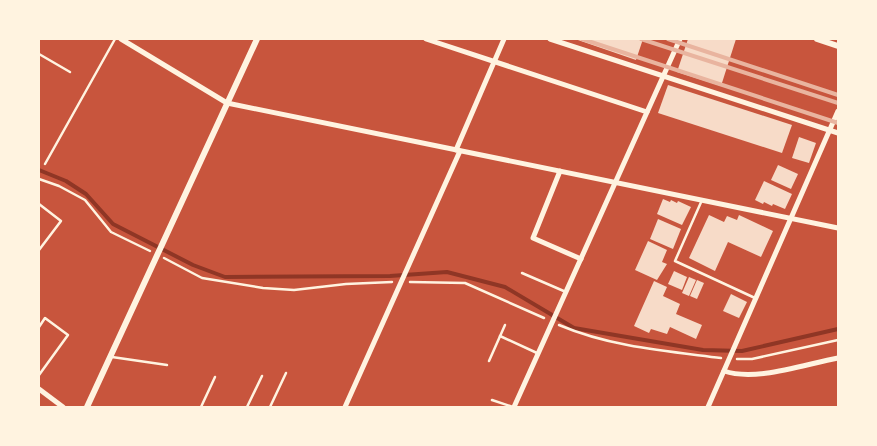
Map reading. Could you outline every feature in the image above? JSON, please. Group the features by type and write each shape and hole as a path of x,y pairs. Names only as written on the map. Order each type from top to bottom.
{"street":[{"path":"121,39 227,103 838,228"},
{"path":"87,407 156,254 257,39"},
{"path":"426,39 647,112"},
{"path":"345,407 408,267 458,150 493,61 504,39"},
{"path":"550,39 838,133"},
{"path":"513,407 680,39"},
{"path":"817,39 838,46"},
{"path":"708,407 838,111"},
{"path":"560,171 533,238 581,258"},
{"path":"724,371 733,374 756,375 838,358"},
{"path":"39,389 63,407"}],"lane":[{"path":"45,164 115,39"},
{"path":"39,54 70,72"},
{"path":"702,200 675,261 756,298"},
{"path":"39,204 61,221 39,250"},
{"path":"522,273 566,292"},
{"path":"39,327 45,318 68,335 39,376"},
{"path":"489,361 505,325"},
{"path":"500,336 538,353"},
{"path":"109,357 167,365"},
{"path":"270,407 286,373"},
{"path":"247,407 262,376"},
{"path":"201,407 215,377"},
{"path":"492,400 513,407"}],"path":[{"path":"39,179 59,186 85,200 111,232 202,278 263,288 303,289 346,284 446,281 465,283 600,340 627,346 730,357 752,359 838,340"}],"building":[{"path":"575,39 643,39 636,60"},
{"path":"688,39 736,39 721,86 677,72"},
{"path":"668,85 792,125 782,153 658,113"},
{"path":"799,137 816,143 809,163 792,158"},
{"path":"778,165 798,174 791,189 771,180"},
{"path":"764,181 792,194 785,209 773,204 772,206 764,202 763,204 755,200"},
{"path":"663,199 677,203 678,201 691,207 682,225 657,214"},
{"path":"709,215 724,222 727,216 737,220 739,215 773,231 761,257 728,242 715,271 689,258"},
{"path":"658,219 681,229 673,249 650,239"},
{"path":"648,241 667,250 662,262 667,264 657,280 635,270"},
{"path":"674,271 687,277 682,290 668,284"},
{"path":"689,277 696,280 689,296 682,293"},
{"path":"697,280 704,283 697,299 690,296"},
{"path":"654,281 667,287 663,296 680,304 676,314 702,325 696,339 670,327 667,334 651,329 649,333 634,326"},
{"path":"731,294 747,302 739,318 723,311"}],"waterway":[{"path":"39,170 66,181 86,194 113,224 193,265 225,277 390,276 447,272 505,287 574,328 703,350 742,351 838,329"}],"railway":[{"path":"582,39 838,123"},
{"path":"641,39 838,103"},
{"path":"668,39 838,95"}]}
